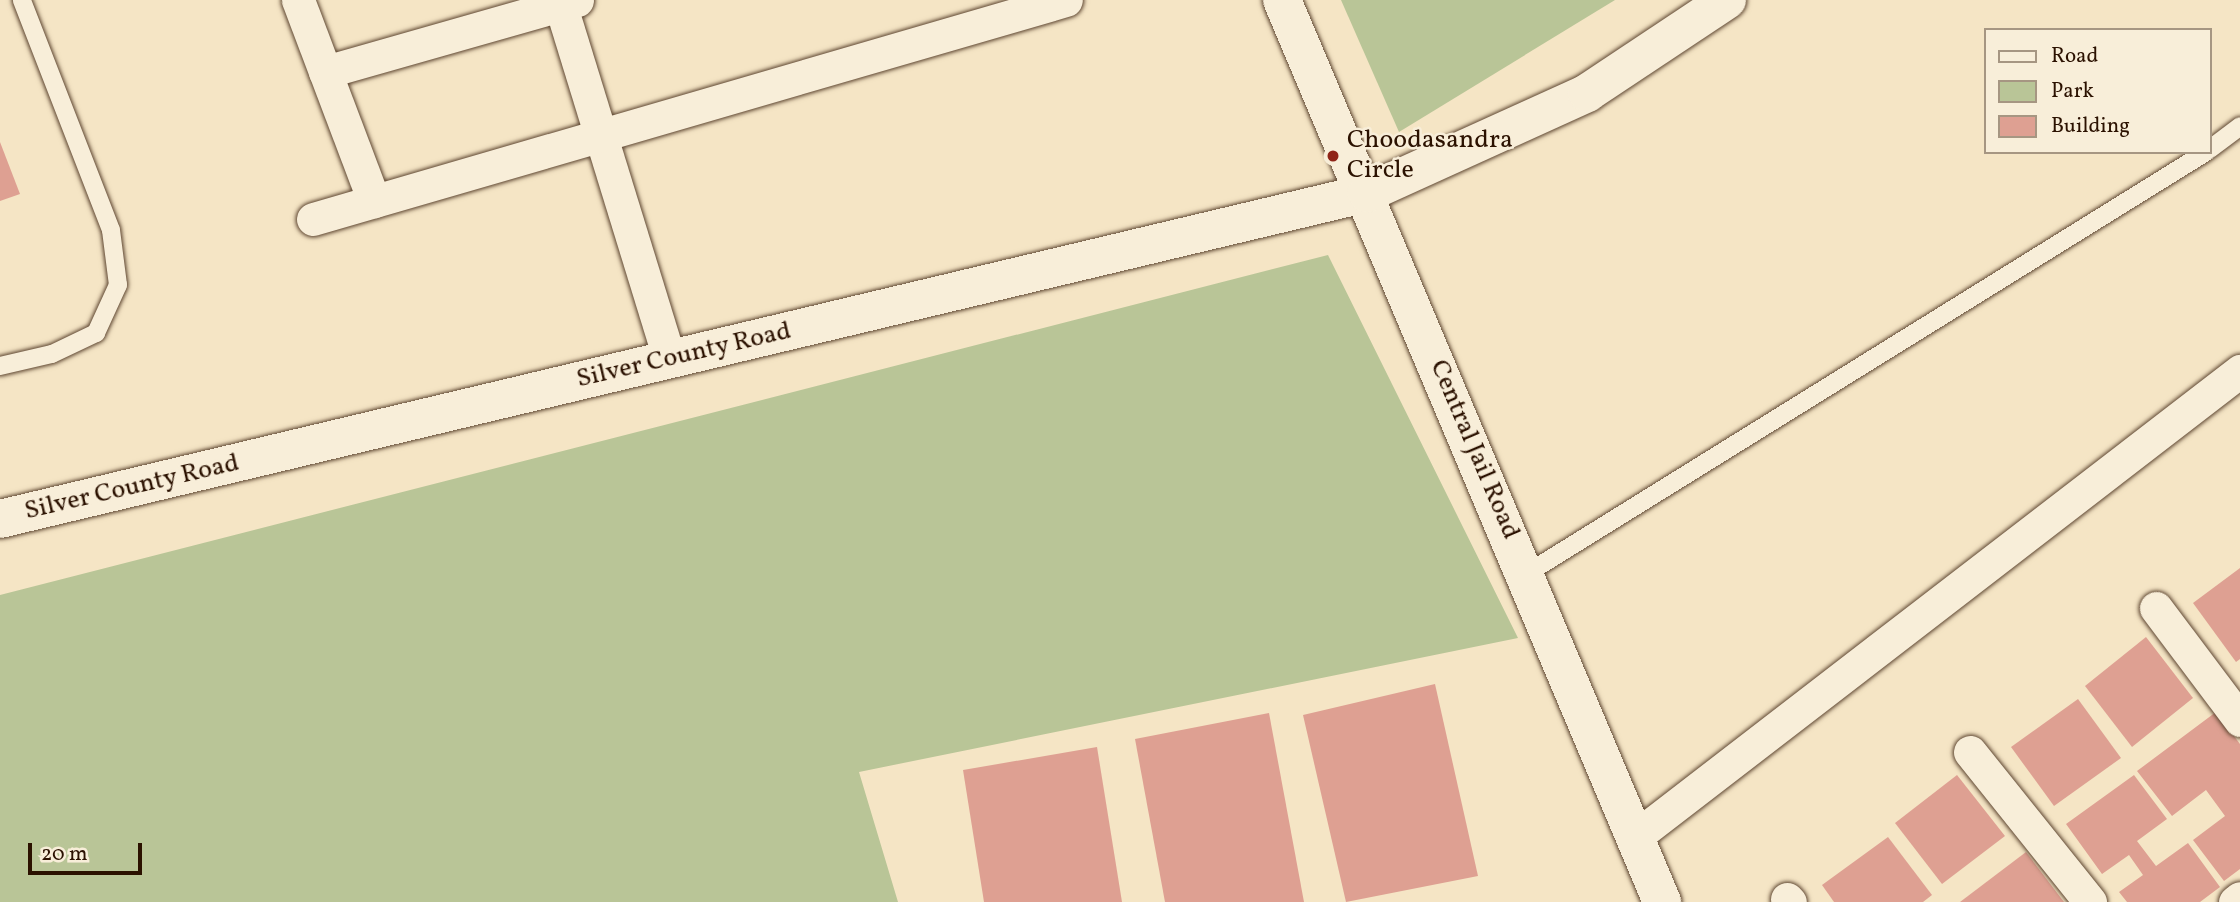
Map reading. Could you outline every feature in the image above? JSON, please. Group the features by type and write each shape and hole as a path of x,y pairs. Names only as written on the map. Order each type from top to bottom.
{"street":[{"path":"298,0 374,201"},
{"path":"313,219 601,135 1005,8 1066,0"},
{"name":"Central Jail Road","path":"1282,0 1367,193 1662,902"},
{"name":"Silver County Road","path":"0,519 1367,193 1587,93 1727,0"},
{"path":"325,72 566,2 601,135 670,360"},
{"path":"1635,838 2240,370"},
{"path":"2156,608 2240,720"},
{"path":"1970,752 2090,902"},
{"path":"2235,902 2240,898"}],"lane":[{"path":"0,366 52,354 96,333 118,285 111,230 22,0"},
{"path":"2212,148 2240,126"},
{"path":"1525,574 2203,154"}],"green space":[{"path":"1341,0 1615,0 1399,132"},
{"path":"1328,255 1518,638 859,772 898,902 0,902 0,595"}],"building":[{"path":"0,142 20,194 0,201"},
{"path":"2240,568 2240,659 2236,662 2193,603"},
{"path":"2146,637 2193,698 2132,747 2085,686"},
{"path":"1435,684 1478,876 1346,902 1303,715"},
{"path":"2078,699 2121,758 2054,806 2011,747"},
{"path":"2216,712 2240,744 2240,869 2224,881 2193,840 2225,816 2206,790 2172,816 2137,771"},
{"path":"1269,713 1304,902 1165,902 1135,739"},
{"path":"1097,747 1122,902 984,902 963,770"},
{"path":"1957,775 2005,836 1942,884 1895,823"},
{"path":"2134,775 2167,819 2137,841 2156,866 2188,843 2220,887 2200,902 2127,902 2119,892 2143,875 2129,855 2102,874 2066,824"},
{"path":"1888,837 1932,895 1923,902 1834,902 1822,885"},
{"path":"2026,852 2064,902 1960,902"}],"place":[{"name":"Choodasandra Circle","path":"1333,156"}]}
